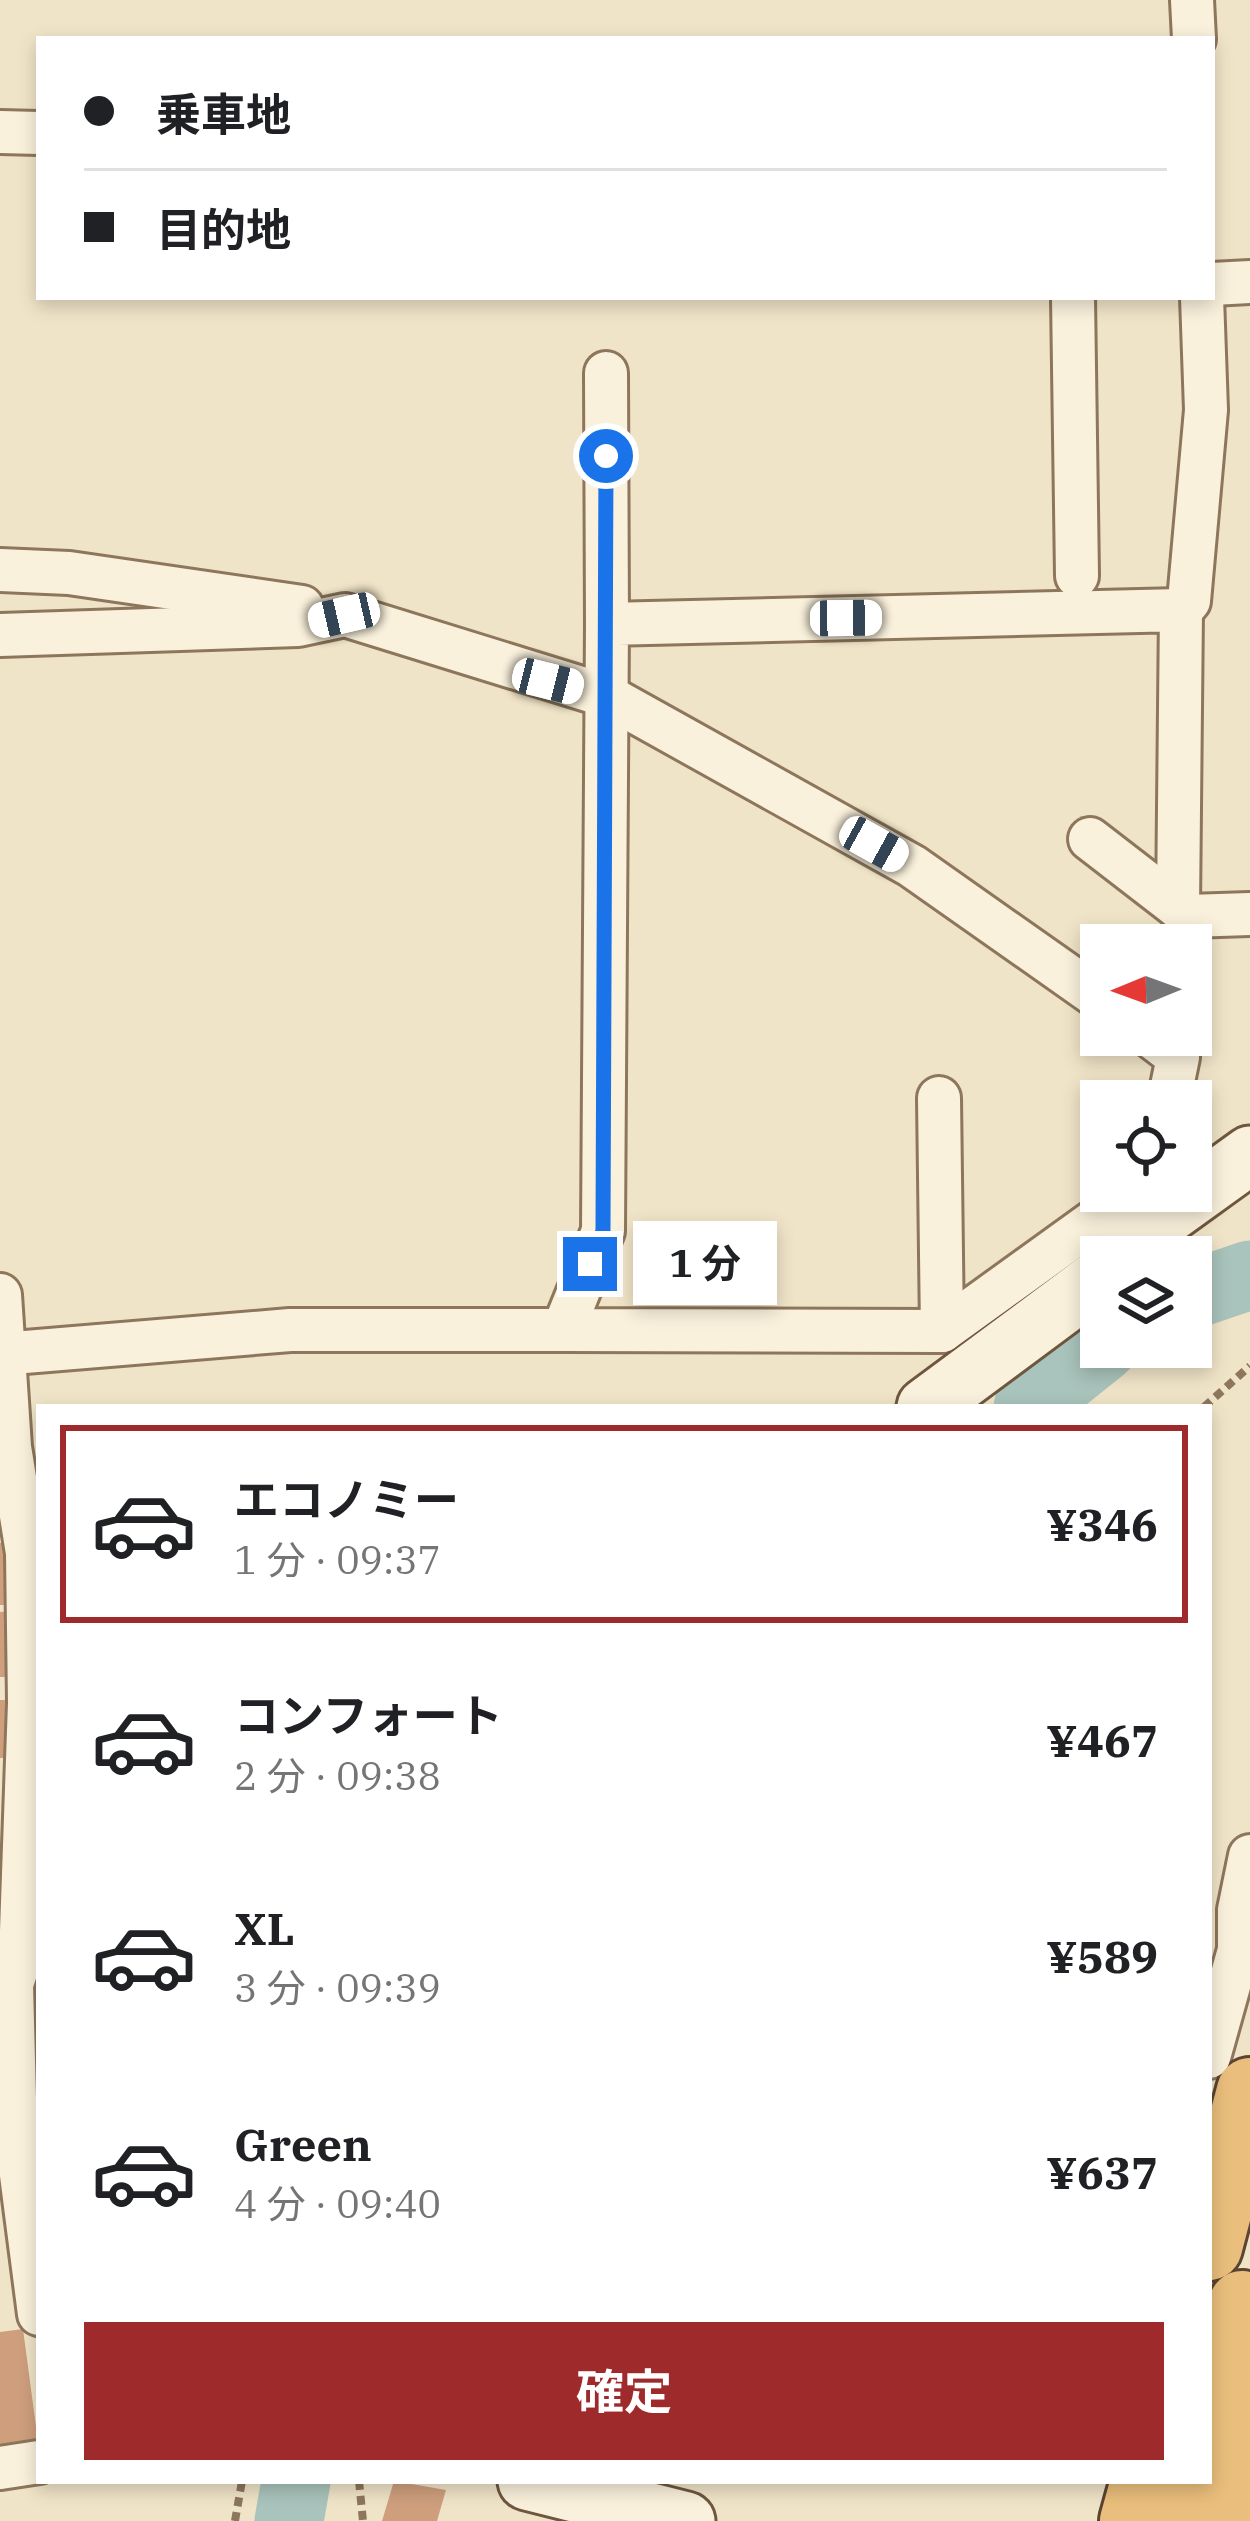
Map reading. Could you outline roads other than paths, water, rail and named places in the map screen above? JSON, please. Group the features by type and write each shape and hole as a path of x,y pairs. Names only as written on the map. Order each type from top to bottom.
{"highway":[{"path":"1212,2236 1250,2091"},
{"path":"1212,2420 1248,2290"},
{"path":"1248,2290 1237,2460 1250,2521"}],"main road":[{"path":"1212,1172 1250,1155"},
{"path":"930,1404 1080,1293"},
{"path":"540,2484 686,2521"}],"street":[{"path":"1192,0 1194,36"},
{"path":"0,132 36,133"},
{"path":"1215,284 1250,282"},
{"path":"1073,300 1077,576"},
{"path":"1178,907 1181,610 1189,601 1206,410 1202,300"},
{"path":"563,1330 603,1231 606,373"},
{"path":"0,570 198,589 344,615 608,696 912,866 1080,984"},
{"path":"607,624 1181,610"},
{"path":"0,635 298,625 344,615"},
{"path":"1090,839 1189,916 1250,914"},
{"path":"939,1098 941,1331"},
{"path":"0,1354 290,1330 941,1331 1132,1212"},
{"path":"0,1295 0,1354 27,1553 22,1913 8,2138 36,2297"},
{"path":"1212,2047 1240,1950 1224,1909 1250,1856"},
{"path":"0,2468 36,2462"}],"waterway":[{"path":"1212,1288 1250,1275"},
{"path":"1032,1404 1080,1365"},
{"path":"289,2521 295,2484"}]}
